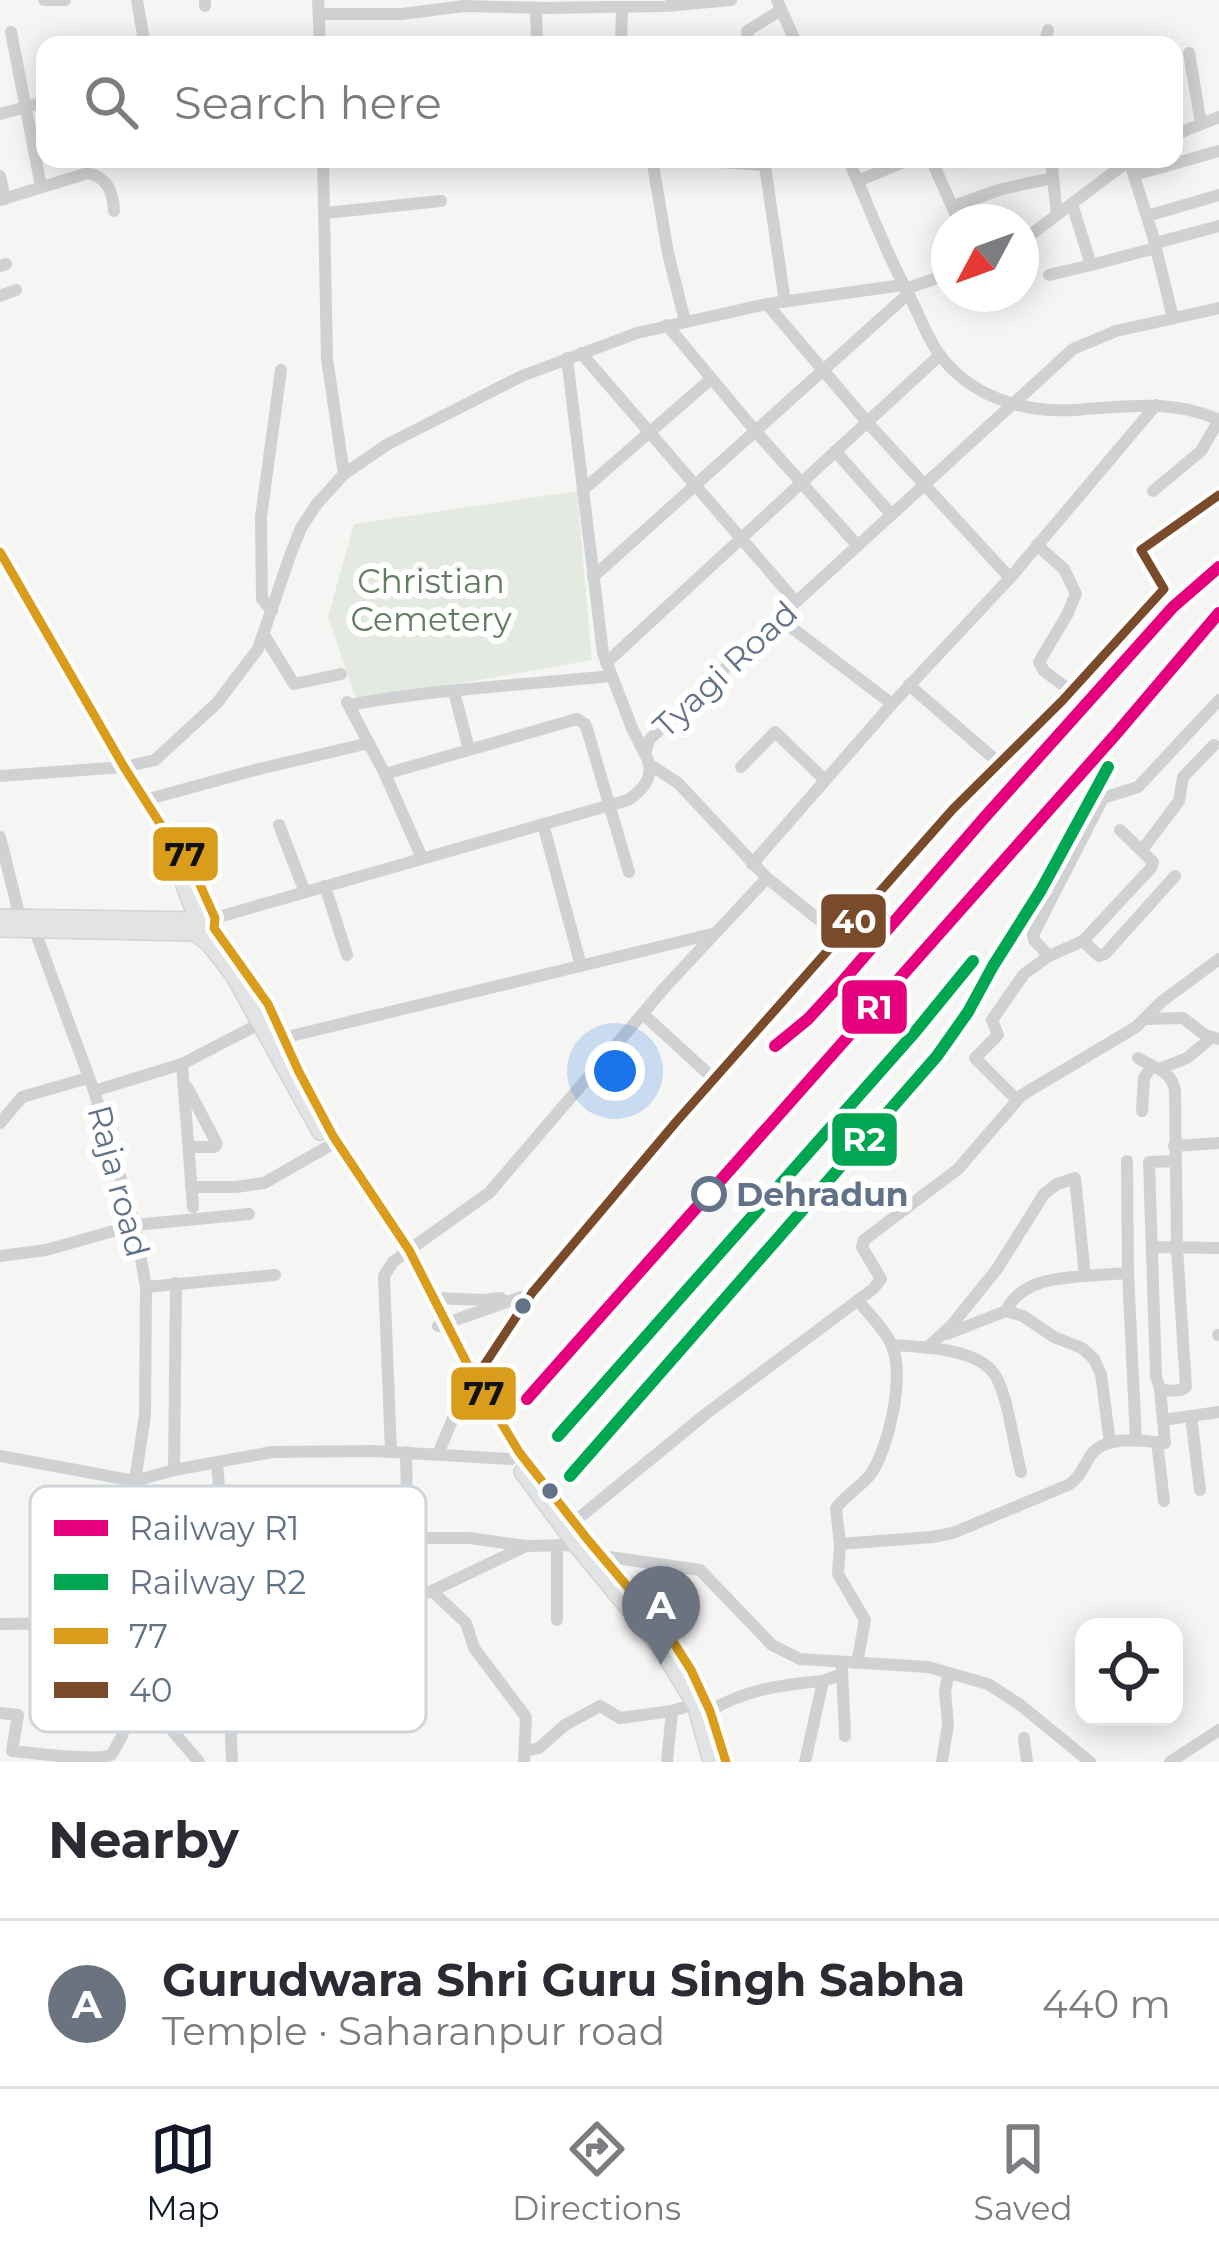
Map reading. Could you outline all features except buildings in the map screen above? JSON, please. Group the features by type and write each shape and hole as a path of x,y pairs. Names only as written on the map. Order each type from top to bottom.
{"main road":[{"path":"0,553 124,767 187,856 206,928 287,1076 329,1146 436,1298 443,1324"},
{"path":"0,917 206,928 268,1004 333,1136 405,1253 511,1459 576,1545 596,1559"},
{"path":"0,929 206,928"},
{"path":"471,1382 703,1707 726,1762"},
{"path":"703,1707 711,1762"}],"street":[{"path":"44,0 65,0"},
{"path":"137,0 143,36"},
{"path":"319,7 622,7 731,0"},
{"path":"747,36 746,31 779,5 793,36"},
{"path":"621,36 622,7"},
{"path":"536,8 537,36"},
{"path":"1046,36 1048,30"},
{"path":"11,32 36,160"},
{"path":"1189,53 1201,124"},
{"path":"0,114 36,105"},
{"path":"1183,131 1219,117"},
{"path":"1183,161 1219,151"},
{"path":"38,168 41,186"},
{"path":"323,168 328,378 344,474"},
{"path":"654,168 685,321"},
{"path":"766,168 785,302"},
{"path":"852,168 940,355 971,384 1013,405 1048,411 1156,405 1217,417 1201,451 1153,491"},
{"path":"858,181 889,168"},
{"path":"935,168 952,204"},
{"path":"1052,168 1057,215"},
{"path":"1039,228 1110,168"},
{"path":"1132,168 1173,318"},
{"path":"1134,175 1159,168"},
{"path":"0,176 2,199 75,175 97,175 107,183 113,212"},
{"path":"959,204 1053,178"},
{"path":"1147,216 1219,195"},
{"path":"325,212 441,202"},
{"path":"1072,204 1091,266"},
{"path":"1048,275 1219,226"},
{"path":"0,776 124,767 155,760 217,703 258,650 301,528 329,488 364,459 425,425 522,376 667,325 766,304 906,289 931,280"},
{"path":"593,577 823,373 906,289"},
{"path":"0,296 16,290"},
{"path":"766,304 866,422 1010,578"},
{"name":"Tyagi Road","path":"206,928 305,892 608,807 638,794 650,778 649,740 1073,350 1116,331 1219,308"},
{"path":"667,325 857,545"},
{"path":"422,858 348,702 609,669 940,355"},
{"path":"574,356 651,433 796,602"},
{"path":"574,356 583,490 609,669 648,760 678,784 767,878 839,936"},
{"path":"272,611 262,599 261,517 281,370"},
{"path":"583,490 711,379"},
{"path":"752,864 1010,578 1156,405"},
{"path":"835,452 891,514"},
{"path":"438,1454 471,1382 532,1293 714,1078 953,809 1164,589 1141,550 1219,495"},
{"path":"1037,545 1064,569 1076,594 1040,662 1044,671 1071,691"},
{"path":"779,618 892,704"},
{"path":"264,635 294,684 340,674"},
{"path":"909,685 999,763"},
{"path":"454,692 470,749"},
{"path":"1049,956 1033,935 1103,798 1138,788 1219,700"},
{"path":"385,774 582,721 628,872"},
{"path":"741,767 776,732 825,780"},
{"path":"146,800 369,743"},
{"path":"1142,850 1179,801 1183,777 1214,745"},
{"path":"543,824 581,966"},
{"path":"279,825 305,892"},
{"path":"1017,1100 975,1058 998,1035 992,1020 1018,981 1049,956 1083,941 1151,868 1153,862 1120,830"},
{"path":"0,837 20,918"},
{"path":"1083,941 1099,956 1105,954 1175,876"},
{"path":"391,1452 384,1276 393,1262 489,1192 713,933 767,878"},
{"path":"325,886 347,955"},
{"name":"Raja road","path":"35,931 91,1084 135,1225 146,1286 145,1415 136,1486"},
{"path":"283,1038 713,933"},
{"path":"574,1522 707,1413 879,1284 862,1247 864,1240 958,1169 1017,1100 1102,1050 1219,959"},
{"path":"644,1014 714,1078"},
{"path":"1142,1111 1144,1078 1215,1039 1183,1018 1145,1019"},
{"path":"0,1123 22,1097 182,1064 261,1023"},
{"path":"1138,1058 1173,1080 1186,1387 1160,1389"},
{"path":"182,1064 193,1207"},
{"path":"184,1081 217,1144 188,1148"},
{"path":"1174,1146 1219,1143"},
{"path":"191,1187 264,1183 329,1146"},
{"path":"1127,1161 1136,1440"},
{"path":"1164,1501 1149,1162 1175,1161"},
{"path":"927,1348 997,1269 1044,1194 1075,1178 1085,1276"},
{"path":"0,1256 46,1250 135,1225 249,1214"},
{"path":"1152,1247 1219,1247"},
{"path":"1006,1312 1017,1296 1055,1278 1128,1273"},
{"path":"146,1286 275,1275"},
{"path":"174,1470 176,1283"},
{"path":"436,1298 484,1300 532,1293"},
{"path":"443,1324 532,1293"},
{"path":"845,1736 847,1666 865,1620 838,1574 836,1508 870,1475 881,1453 898,1376 892,1345 858,1300"},
{"path":"943,1335 1006,1312 1023,1316 1082,1348 1101,1375 1110,1443"},
{"path":"892,1345 976,1359 993,1372 1021,1472"},
{"path":"1162,1420 1219,1412"},
{"path":"1191,1416 1200,1490"},
{"path":"840,1544 952,1533 1068,1486 1096,1449 1110,1443 1194,1441"},
{"path":"0,1456 135,1481 272,1452 406,1452 511,1459"},
{"path":"406,1452 407,1486"},
{"path":"217,1464 219,1486"},
{"path":"426,1536 526,1546 576,1545"},
{"path":"557,1545 557,1620"},
{"path":"426,1595 526,1546"},
{"path":"596,1559 700,1570 772,1645 800,1659 847,1666 928,1667 988,1684 1090,1762"},
{"path":"433,1592 466,1624 474,1648 526,1717 525,1756"},
{"path":"525,1756 599,1706 620,1718 703,1707 823,1681 847,1666"},
{"path":"942,1762 949,1672"},
{"path":"805,1762 823,1681"},
{"path":"668,1762 673,1711"},
{"path":"0,1712 18,1715 12,1751 95,1761 112,1755 122,1732"},
{"path":"1170,1762 1219,1730"},
{"path":"173,1732 199,1762"},
{"path":"230,1732 232,1762"},
{"path":"1024,1738 1027,1762"}],"green space":[{"name":"Christian Cemetery","path":"577,491 592,660 357,702 328,617 354,524"}],"rail line":[{"name":"R1","path":"775,1046 842,982 1173,607 1219,567"},
{"name":"R1","path":"527,1399 1219,613"},
{"name":"R2","path":"570,1476 937,1056 1041,890 1108,767"},
{"name":"R2","path":"558,1436 973,961"}],"transit line":[{"name":"40","path":"475,1379 532,1293 676,1122 953,809 1062,701 1164,589 1141,550 1219,495"},
{"name":"77","path":"0,552 124,767 187,856 215,918 214,928 268,1004 333,1136 409,1250 475,1379 519,1452 670,1637 710,1711 726,1762"}],"place":[{"name":"Dehradun","path":"709,1194"},
{"name":"Gurudwara Shri Guru Singh Sabha","path":"661,1665"}]}
